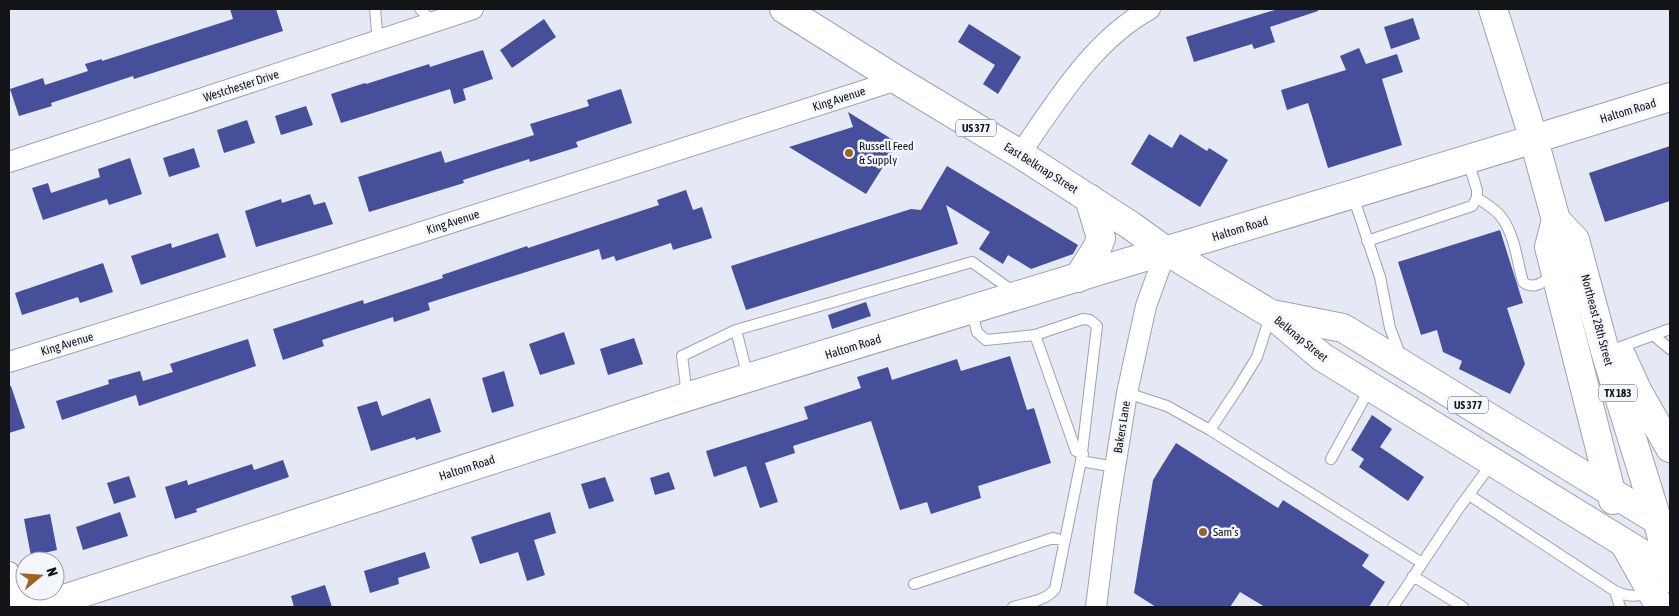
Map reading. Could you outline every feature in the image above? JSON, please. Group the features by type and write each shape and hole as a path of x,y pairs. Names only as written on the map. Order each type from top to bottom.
{"main road":[{"name":"East Belknap Street","path":"784,9 1020,154 1089,198 1166,251 1271,314"},
{"name":"Northeast 28th Street","path":"1493,9 1534,140 1556,220 1575,240 1568,270 1584,389 1624,543"},
{"name":"Haltom Road","path":"39,607 687,398 1670,97"},
{"path":"1078,278 1097,248 1101,238 1089,198"},
{"name":"Northeast 28th Street","path":"1568,270 1614,382 1663,524 1665,587"},
{"path":"1568,270 1618,348 1638,392 1668,441"},
{"name":"Belknap Street","path":"1271,314 1343,328 1663,524"},
{"name":"Belknap Street","path":"1271,314 1322,357 1624,543 1665,587"},
{"path":"1584,389 1614,382"},
{"path":"1562,462 1572,462 1581,459 1588,453 1592,440 1591,416"}],"street":[{"name":"Westchester Drive","path":"9,162 380,40 424,12 473,9"},
{"path":"1020,154 1068,84 1113,35 1150,9"},
{"name":"King Avenue","path":"9,362 319,266 897,80"},
{"name":"Bakers Lane","path":"1096,607 1127,393 1146,306 1166,251"},
{"path":"9,572 21,607"}],"lane":[{"path":"375,9 376,31 380,40"},
{"path":"1367,241 1472,206 1477,198 1477,190 1468,160"},
{"path":"1353,195 1380,277 1390,328 1405,366"},
{"path":"1477,198 1492,207 1502,217 1510,232 1523,282 1529,286 1534,286 1568,270"},
{"path":"687,398 682,356 736,330 972,262 1019,296"},
{"path":"971,310 977,332 986,340 1035,335 1083,319 1090,320 1097,326 1082,458 1055,590 1043,598 1012,607"},
{"path":"1210,430 1257,357 1271,314"},
{"path":"1618,348 1670,329"},
{"path":"736,330 748,379"},
{"path":"1035,335 1076,451 1082,458 1115,467"},
{"path":"1653,335 1670,349"},
{"path":"1331,459 1371,387"},
{"path":"1127,393 1167,406 1210,430 1422,563"},
{"path":"1392,607 1492,462"},
{"path":"1468,495 1625,596 1634,597 1665,587"},
{"path":"914,584 1053,538 1065,541"},
{"path":"1413,576 1463,607"},
{"path":"1615,591 1620,607"}],"building":[{"path":"230,9 276,9 283,31 134,79 133,76 51,103 52,106 19,116 10,89 43,78 45,85 88,71 85,64 102,59 102,61 233,19"},
{"path":"1278,9 1318,9 1318,11 1270,27 1275,42 1254,49 1252,44 1194,62 1186,37"},
{"path":"1413,18 1420,39 1391,49 1384,27"},
{"path":"544,19 556,37 512,68 500,50"},
{"path":"969,24 1021,57 998,94 983,84 995,65 958,42"},
{"path":"1359,48 1366,64 1397,54 1403,72 1382,79 1402,145 1328,168 1308,103 1287,110 1281,90 1346,70 1340,56"},
{"path":"483,50 493,79 463,89 466,100 454,104 450,89 341,123 331,94 429,64 430,67"},
{"path":"621,89 632,123 576,142 578,147 530,162 529,159 463,180 464,183 369,212 358,177 441,151 445,163 534,135 530,124 589,106 587,100"},
{"path":"306,106 313,125 281,135 275,116"},
{"path":"848,112 898,143 866,194 789,147 853,127"},
{"path":"247,120 255,143 224,153 217,130"},
{"path":"1149,134 1172,148 1180,134 1207,151 1209,148 1228,160 1200,207 1131,164"},
{"path":"1670,146 1670,201 1605,222 1589,173"},
{"path":"194,148 200,167 169,177 163,158"},
{"path":"130,158 142,194 109,205 107,199 43,220 32,188 48,183 51,193 100,177 98,169"},
{"path":"947,166 1078,245 1073,254 1031,269 1008,255 1003,264 979,249 990,232 946,205 958,244 746,310 731,266 911,209 921,210"},
{"path":"686,190 693,210 702,207 712,238 673,250 671,243 616,261 614,256 602,260 599,249 428,303 430,310 394,322 393,317 322,340 324,346 283,360 273,329 363,300 364,304 443,278 442,275 527,246 528,248 659,205 657,200"},
{"path":"310,194 314,205 325,202 333,224 256,247 245,211 281,199 282,203"},
{"path":"1500,230 1523,303 1507,308 1525,364 1510,394 1459,369 1462,361 1443,352 1437,330 1421,335 1398,262"},
{"path":"218,233 226,257 141,285 131,256 171,243 172,248"},
{"path":"103,263 113,292 80,303 78,297 22,315 15,293"},
{"path":"866,302 871,316 832,329 828,315"},
{"path":"564,332 575,364 540,375 529,344"},
{"path":"634,338 643,364 608,375 600,349"},
{"path":"248,339 256,366 139,406 136,395 62,420 56,401 109,384 108,380 140,371 143,381 173,372 170,364"},
{"path":"1010,356 1027,410 1034,408 1051,463 978,486 981,498 931,514 927,502 900,510 871,421 793,446 795,453 765,463 778,502 760,508 746,466 714,477 706,451 808,419 804,407 861,388 857,377 888,367 892,380 957,359 961,371"},
{"path":"504,371 514,406 492,413 482,378"},
{"path":"9,386 11,386 25,428 9,433"},
{"path":"430,398 441,432 416,440 415,437 371,451 357,407 377,401 382,416"},
{"path":"1372,415 1392,429 1380,447 1424,477 1408,501 1359,467 1364,459 1351,450"},
{"path":"1176,443 1278,508 1283,500 1369,555 1362,566 1385,582 1369,607 1265,607 1240,592 1230,607 1156,607 1134,593 1153,480"},
{"path":"283,460 289,477 196,509 197,512 175,519 165,487 187,480 188,485 252,464 254,470"},
{"path":"669,472 675,489 655,495 650,478"},
{"path":"129,476 136,497 114,504 107,483"},
{"path":"605,477 614,501 589,509 581,484"},
{"path":"120,512 128,536 83,550 76,527"},
{"path":"550,512 556,533 534,540 545,575 527,581 518,552 480,564 471,537"},
{"path":"50,514 57,550 30,551 24,519"},
{"path":"425,552 430,568 398,578 399,584 370,593 364,571"},
{"path":"325,585 332,607 294,607 291,596"}],"place":[{"name":"Russell Feed & Supply","path":"849,153"},
{"name":"Sam’s","path":"1203,532"}]}
